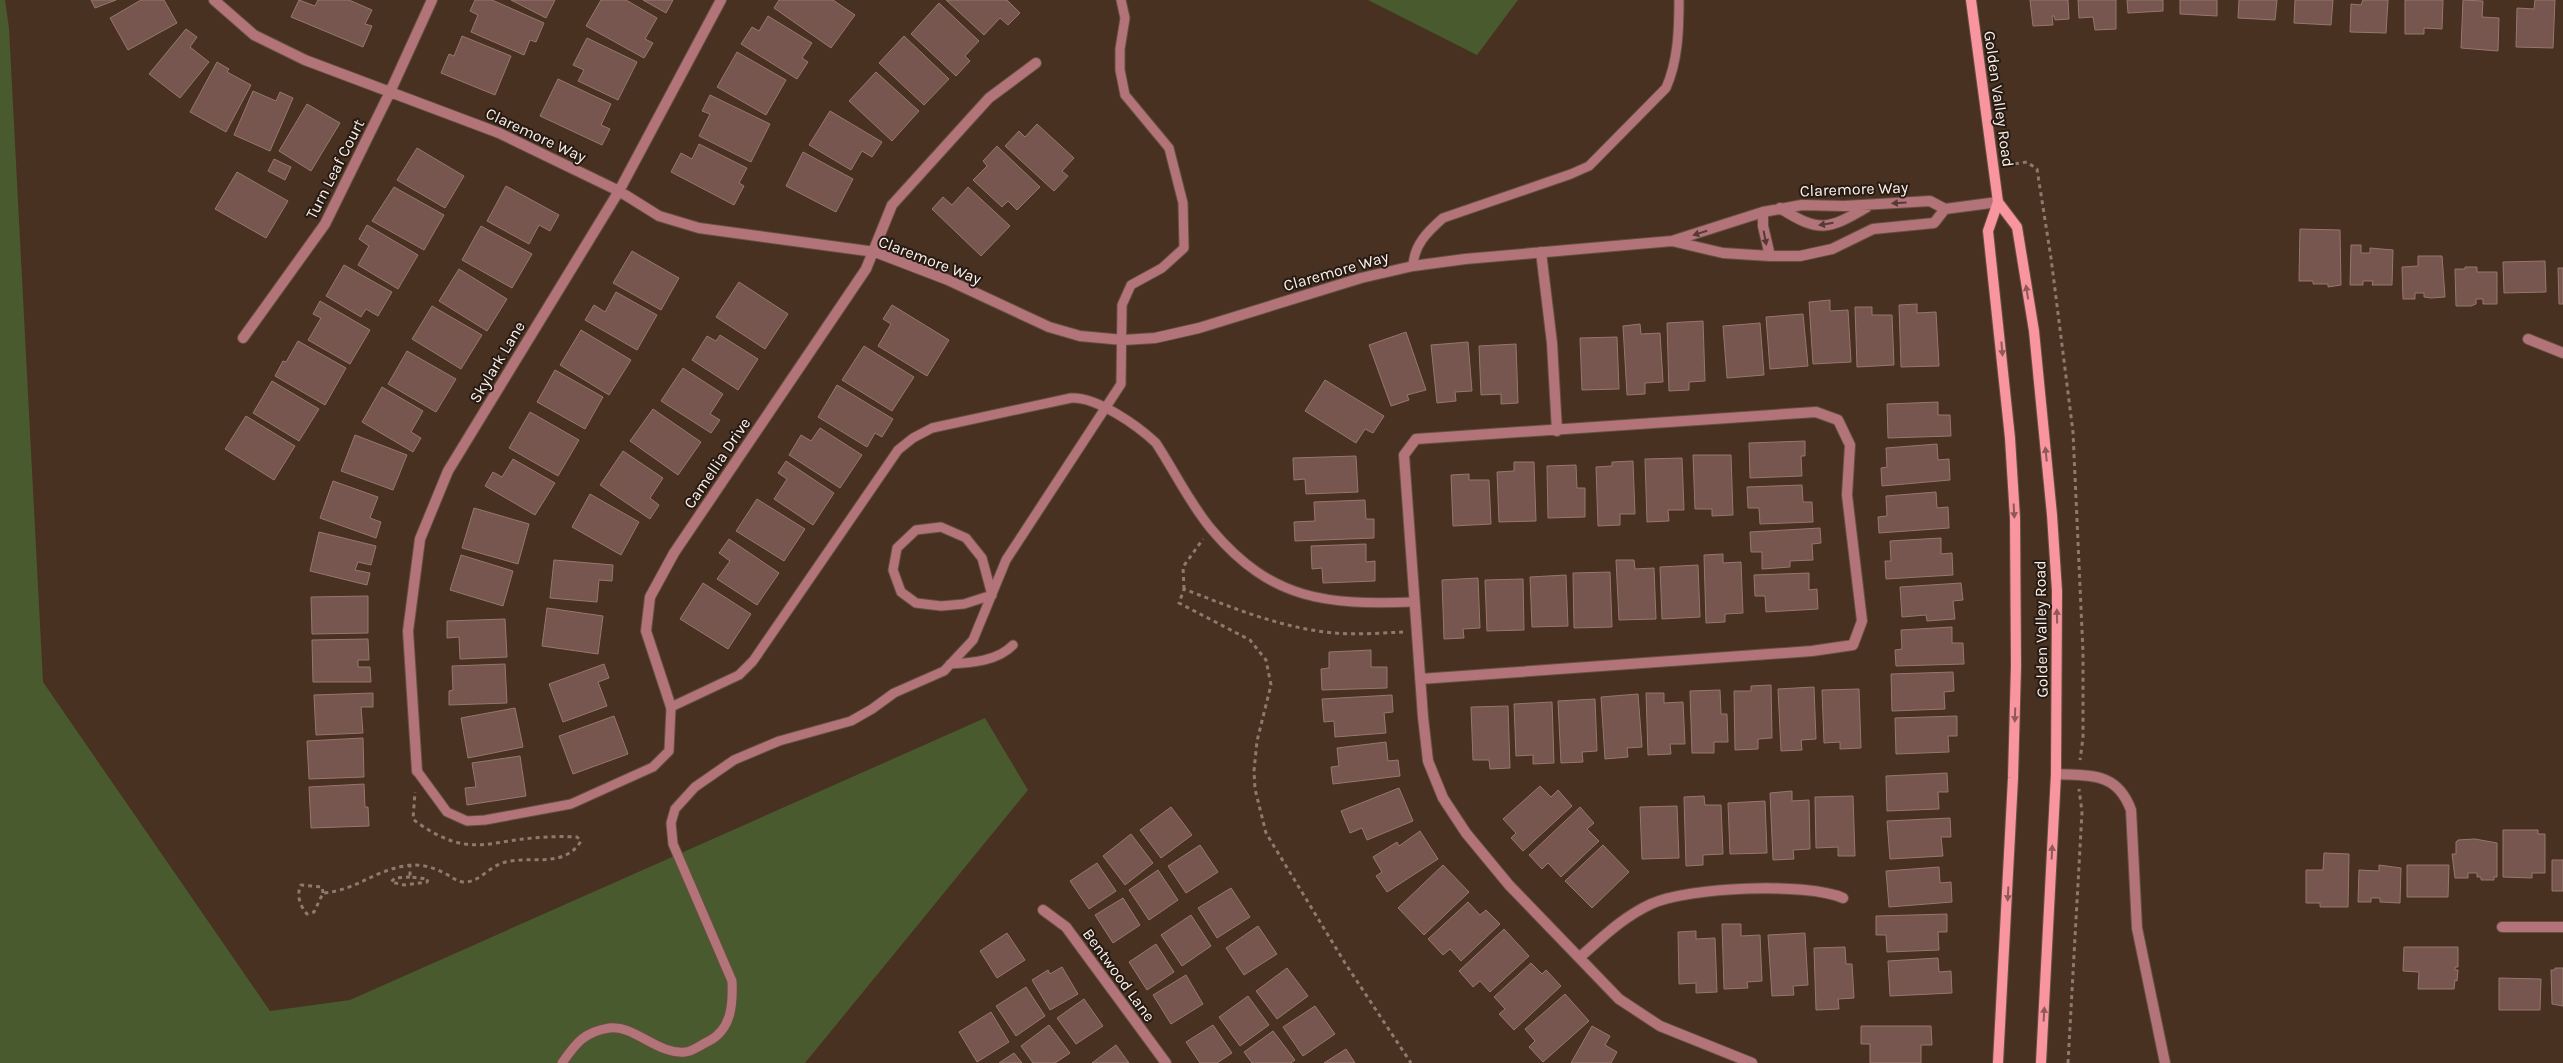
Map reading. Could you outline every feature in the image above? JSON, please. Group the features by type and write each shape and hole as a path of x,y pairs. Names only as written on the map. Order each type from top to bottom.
{"main road":[{"name":"Golden Valley Road","path":"1971,0 1998,202 1988,231 2010,438 2015,518 2016,666 2013,778 1998,1063"},
{"name":"Golden Valley Road","path":"1998,202 2017,227 2036,351 2052,515 2057,591 2056,774 2041,1063"}],"street":[{"name":"Claremore Way","path":"214,0 254,35 305,60 499,133 619,191 659,216 700,228 875,252 948,280 1049,327 1080,336 1123,340 1155,338 1199,328 1361,278 1412,266 1541,252 1672,241 1780,208 1802,205 1870,205 1930,201 1945,209 1998,202"},
{"name":"Turn Leaf Court","path":"243,338 325,224 390,92 432,0"},
{"name":"Skylark Lane","path":"417,771 408,631 420,539 448,471 619,191 721,0"},
{"name":"Camellia Drive","path":"671,707 646,631 650,597 674,553 866,269 875,252 892,205 989,98 1036,63"},
{"path":"1780,208 1806,224 1825,227 1851,216 1870,205"},
{"name":"Claremore Way","path":"1672,241 1724,253 1800,256 1832,249 1873,229 1934,223 1945,209"},
{"path":"1763,212 1763,226 1770,256"},
{"path":"1541,252 1552,343 1557,430"},
{"path":"2528,339 2563,354"},
{"path":"1420,679 1812,651 1853,645 1862,621 1847,495 1850,445 1838,420 1816,412 1416,438 1404,455 1416,631 1420,679 1428,762 1443,798 1466,833 1509,885 1619,999 1660,1026 1752,1063"},
{"path":"2056,774 2104,778 2117,785 2126,795 2131,810 2138,928 2165,1063"},
{"path":"1580,957 1623,920 1652,904 1688,894 1790,888 1831,892 1844,898"},
{"name":"Bentwood Lane","path":"1043,910 1066,927 1166,1063"},
{"path":"2502,927 2563,926"}],"lane":[{"path":"562,1063 587,1034 612,1027 629,1032 672,1052 686,1052 713,1039 728,1021 733,1002 732,981 673,844 671,824 675,809 695,787 734,760 779,741 851,720 872,709 894,693 944,671 973,640 1006,560 1121,384 1122,305 1132,285 1162,268 1184,248 1183,203 1169,148 1125,95 1120,70 1120,49 1125,18 1121,0"},
{"path":"1412,266 1413,253 1427,233 1443,218 1584,170 1590,166 1666,88 1673,73 1676,55 1679,0"},
{"path":"417,771 447,812 467,821 485,820 571,804 653,767 669,751 671,707 739,675 753,661 898,450 913,438 932,428 1071,398 1086,399 1147,434 1156,443 1210,527 1241,560 1279,585 1316,599 1362,604 1414,602"},
{"path":"941,527 966,538 982,558 992,595 964,604 941,606 916,602 901,592 893,570 896,548 916,530 941,527"},
{"path":"950,664 972,663 991,658 1008,650 1012,645"}],"path":[{"path":"1210,527 1183,567 1184,590 1179,602 1250,640 1266,660 1270,685 1256,741 1254,771 1255,789 1266,833 1345,963 1411,1063"},
{"path":"1184,590 1268,620 1311,629 1361,634 1416,631"},
{"path":"323,893 350,889 387,869 410,865 430,867 457,881 466,882 476,879 499,864 512,860 559,858 581,841 577,837 567,836 524,838 482,844 454,842 413,819 417,771"},
{"path":"410,865 410,877"},
{"path":"410,877 428,879 416,885 394,884 391,882 395,878 410,877"},
{"path":"301,885 322,887 323,893 314,912 307,914 301,907 298,891 301,885"}],"green space":[{"path":"0,0 5,0 9,28 43,682 270,1011 350,1000 985,718 1028,790 805,1063 0,1063"},
{"path":"1368,0 1518,0 1477,55"}],"building":[{"path":"91,0 116,0 95,8"},
{"path":"141,0 164,0 177,23 128,50 110,18"},
{"path":"299,0 315,6 318,0 349,0 372,10 365,24 372,26 363,47 291,17"},
{"path":"475,0 492,0 544,23 536,42 530,40 524,55 471,32 478,15 470,11"},
{"path":"511,0 555,0 546,18"},
{"path":"601,0 626,0 657,18 645,39 653,43 644,58 586,26"},
{"path":"643,0 673,0 666,13"},
{"path":"779,0 833,0 855,15 831,48 774,8"},
{"path":"946,0 1007,0 1020,13 1008,25 1000,18 984,35"},
{"path":"2030,0 2068,0 2069,19 2055,20 2054,16 2052,16 2053,25 2033,26"},
{"path":"2078,0 2116,0 2116,29 2095,30 2093,17 2079,18"},
{"path":"2127,0 2163,0 2163,11 2128,13"},
{"path":"2180,0 2217,0 2217,16 2180,14"},
{"path":"2239,0 2277,0 2275,20 2238,18"},
{"path":"2295,0 2333,0 2331,25 2294,23"},
{"path":"2363,0 2388,0 2386,33 2350,32 2351,4 2361,5"},
{"path":"2405,0 2443,0 2442,29 2424,28 2424,34 2405,34"},
{"path":"2463,0 2483,1 2482,17 2499,18 2498,51 2461,48"},
{"path":"2535,0 2555,0 2553,48 2516,47 2517,8 2534,9"},
{"path":"939,3 979,41 965,56 970,61 956,76 911,34"},
{"path":"768,16 812,43 802,58 808,62 797,79 741,44 752,27 759,31"},
{"path":"186,29 197,37 190,47 209,62 180,98 149,74"},
{"path":"462,36 511,56 495,95 441,73 449,54 454,56"},
{"path":"904,36 949,79 924,105 879,63"},
{"path":"587,38 637,62 618,100 578,81 584,70 573,65"},
{"path":"737,52 786,80 766,115 717,87"},
{"path":"217,62 229,69 227,72 251,85 226,132 190,112"},
{"path":"876,72 919,111 892,141 849,101"},
{"path":"558,79 611,104 601,125 610,129 602,145 540,116"},
{"path":"253,91 276,101 280,92 293,98 270,151 234,135"},
{"path":"710,95 770,124 751,162 699,136 710,114 702,111"},
{"path":"307,104 340,123 311,171 279,151"},
{"path":"830,111 882,142 872,157 862,151 851,170 809,145"},
{"path":"1037,124 1074,158 1062,171 1068,176 1054,191 1005,146 1019,131 1025,137"},
{"path":"699,144 747,168 739,183 744,186 734,205 671,172 681,153 692,159"},
{"path":"997,146 1040,187 1017,210 1008,201 1002,207 973,180 987,166 983,161"},
{"path":"417,148 464,176 445,208 397,180"},
{"path":"803,152 853,179 836,212 786,186"},
{"path":"274,159 291,167 285,180 268,171"},
{"path":"237,172 288,201 266,238 215,209"},
{"path":"506,186 559,215 550,231 539,225 529,244 487,221"},
{"path":"394,187 444,215 424,250 372,221"},
{"path":"968,187 1010,226 981,256 932,209 943,197 952,205"},
{"path":"367,225 418,255 398,289 358,265 369,246 359,239"},
{"path":"481,226 532,254 512,288 462,260"},
{"path":"2300,229 2340,230 2341,285 2328,287 2328,284 2313,284 2313,281 2299,281"},
{"path":"2351,245 2361,245 2361,253 2370,253 2370,248 2393,250 2392,285 2372,285 2373,281 2363,281 2363,285 2350,285"},
{"path":"632,251 679,278 661,310 613,283"},
{"path":"2418,256 2442,256 2445,297 2431,298 2424,297 2424,293 2415,293 2415,299 2403,299 2402,267 2418,266"},
{"path":"2545,261 2546,292 2504,293 2503,262"},
{"path":"344,265 392,292 378,316 366,309 361,317 326,296"},
{"path":"2465,267 2477,267 2477,272 2497,272 2497,304 2483,304 2483,299 2476,299 2476,304 2471,306 2456,306 2455,269 2465,269"},
{"path":"2558,268 2563,268 2563,304 2559,304"},
{"path":"459,269 507,299 487,331 439,301"},
{"path":"739,282 788,314 765,349 716,317"},
{"path":"616,292 657,315 637,350 585,320 594,305 605,312"},
{"path":"1830,300 1830,311 1848,310 1851,362 1813,364 1809,302"},
{"path":"320,301 370,330 350,364 308,340 321,318 313,314"},
{"path":"1917,304 1917,313 1936,312 1939,366 1901,367 1899,305"},
{"path":"892,305 949,340 927,376 878,346 891,324 883,319"},
{"path":"432,306 482,335 461,369 412,339"},
{"path":"1855,307 1872,307 1872,315 1892,315 1894,365 1857,367"},
{"path":"1803,314 1808,366 1770,369 1766,317"},
{"path":"1703,321 1705,381 1689,382 1689,390 1669,391 1667,323"},
{"path":"1760,323 1764,375 1727,378 1723,326"},
{"path":"1640,324 1641,334 1660,333 1663,382 1645,383 1645,394 1627,395 1623,326"},
{"path":"581,330 631,360 609,395 560,365"},
{"path":"1406,332 1426,390 1407,395 1409,400 1391,406 1369,345"},
{"path":"720,335 758,359 738,390 692,360 707,336 716,341"},
{"path":"1617,337 1619,389 1582,390 1580,338"},
{"path":"298,341 346,368 325,405 275,376 283,361 286,362"},
{"path":"1468,342 1472,391 1455,392 1456,401 1437,403 1431,345"},
{"path":"1516,344 1518,403 1501,404 1501,394 1481,395 1479,346"},
{"path":"864,346 914,377 892,411 842,380"},
{"path":"407,351 456,379 436,412 388,384"},
{"path":"683,368 723,394 710,414 720,420 711,433 661,401"},
{"path":"555,370 603,397 585,429 537,402"},
{"path":"1325,380 1384,416 1373,433 1365,429 1356,443 1305,411"},
{"path":"272,381 319,409 299,441 253,413"},
{"path":"837,385 893,419 882,437 875,433 867,447 818,417"},
{"path":"382,387 423,411 411,432 421,438 413,452 362,422"},
{"path":"1938,402 1938,415 1950,415 1951,436 1888,438 1887,404"},
{"path":"653,409 701,442 678,475 630,441"},
{"path":"530,412 579,440 558,476 509,448"},
{"path":"246,416 295,446 274,480 225,449"},
{"path":"820,428 862,455 840,488 789,455 801,435 811,441"},
{"path":"355,435 407,455 393,490 341,471"},
{"path":"1805,441 1805,456 1801,456 1802,476 1750,478 1749,443"},
{"path":"1937,444 1938,460 1949,459 1950,480 1882,486 1881,468 1887,467 1886,448"},
{"path":"623,451 663,478 650,498 659,505 650,519 600,485"},
{"path":"1693,455 1731,455 1733,515 1712,516 1712,509 1695,509"},
{"path":"1356,456 1358,492 1306,494 1305,479 1294,480 1293,458"},
{"path":"1682,458 1684,510 1668,510 1669,521 1647,522 1645,459"},
{"path":"513,459 555,483 535,515 485,486 493,472 502,477"},
{"path":"786,461 834,493 813,525 774,499 787,479 778,473"},
{"path":"1633,461 1635,514 1620,514 1620,525 1598,526 1596,467 1612,466 1612,462"},
{"path":"1514,462 1534,462 1536,521 1499,522 1497,472 1514,471"},
{"path":"1576,465 1577,488 1585,488 1585,517 1548,518 1547,466"},
{"path":"1469,474 1469,480 1489,480 1491,524 1453,526 1451,475"},
{"path":"333,481 378,497 370,518 381,522 376,538 320,518"},
{"path":"1802,485 1803,502 1812,502 1813,522 1760,524 1759,508 1748,508 1747,487"},
{"path":"1936,492 1937,508 1948,507 1949,528 1879,533 1878,517 1887,516 1886,496"},
{"path":"590,494 639,522 621,555 572,527"},
{"path":"757,499 805,529 784,561 736,531"},
{"path":"1365,500 1366,519 1374,519 1374,538 1295,541 1294,522 1315,521 1314,502"},
{"path":"474,508 529,524 518,564 462,548"},
{"path":"1820,528 1821,543 1812,544 1813,560 1790,561 1790,567 1762,569 1762,552 1751,552 1750,532"},
{"path":"319,532 376,546 371,565 358,562 355,570 370,573 367,585 310,571"},
{"path":"1941,538 1941,554 1952,553 1953,575 1886,579 1885,561 1891,561 1890,541"},
{"path":"729,539 779,573 757,605 717,579 730,561 719,553"},
{"path":"1366,544 1366,562 1375,561 1375,581 1323,583 1322,568 1312,569 1311,546"},
{"path":"1723,554 1723,563 1741,562 1743,613 1725,614 1725,622 1706,623 1704,555"},
{"path":"461,555 513,571 503,606 450,590"},
{"path":"554,560 613,565 612,581 599,580 597,602 550,598"},
{"path":"1616,560 1634,560 1635,569 1654,568 1656,619 1619,620"},
{"path":"1698,565 1700,617 1662,619 1660,567"},
{"path":"1610,572 1612,627 1574,628 1573,573"},
{"path":"1809,573 1809,590 1817,589 1818,609 1766,612 1765,596 1755,596 1754,575"},
{"path":"1566,575 1568,626 1532,627 1530,577"},
{"path":"1478,578 1480,628 1463,629 1464,638 1444,639 1442,580"},
{"path":"1523,579 1524,630 1487,631 1485,580"},
{"path":"703,583 751,614 728,649 680,619"},
{"path":"1961,583 1963,600 1953,601 1955,619 1927,621 1926,615 1902,617 1900,587"},
{"path":"368,596 368,633 312,634 311,597"},
{"path":"547,608 603,616 598,654 542,646"},
{"path":"505,619 507,657 460,659 459,637 447,638 447,621"},
{"path":"1952,627 1952,643 1963,643 1964,664 1896,666 1895,650 1902,649 1901,630"},
{"path":"368,639 369,660 358,660 358,667 370,667 371,682 313,682 312,640"},
{"path":"1371,650 1371,667 1387,667 1387,688 1322,690 1321,669 1329,668 1329,652"},
{"path":"505,664 507,703 449,705 449,691 453,690 452,666"},
{"path":"604,664 609,678 598,682 607,706 563,722 549,684"},
{"path":"1953,672 1954,691 1944,692 1945,709 1892,711 1891,674"},
{"path":"1771,685 1772,738 1758,739 1758,749 1735,750 1734,691 1751,691 1751,686"},
{"path":"1814,687 1816,739 1801,740 1802,750 1781,751 1778,689"},
{"path":"1859,689 1861,748 1840,749 1840,742 1824,743 1822,690"},
{"path":"1720,690 1721,714 1727,714 1728,742 1714,742 1714,753 1692,753 1690,691"},
{"path":"373,693 373,707 361,707 363,733 316,735 314,695"},
{"path":"1646,693 1664,693 1664,703 1683,702 1685,744 1670,744 1671,754 1648,755"},
{"path":"1638,694 1642,747 1627,748 1628,757 1605,759 1601,697"},
{"path":"1392,695 1393,712 1384,713 1386,733 1335,737 1334,721 1324,722 1322,699"},
{"path":"1595,699 1597,751 1582,752 1583,762 1561,763 1558,701"},
{"path":"1552,702 1554,763 1533,764 1533,755 1516,756 1514,704"},
{"path":"1508,706 1510,768 1490,769 1489,760 1473,760 1471,707"},
{"path":"515,708 523,747 468,758 461,718"},
{"path":"614,716 628,754 573,774 559,736"},
{"path":"1957,716 1957,736 1948,736 1949,752 1896,754 1895,718"},
{"path":"363,738 364,777 309,779 307,741"},
{"path":"1386,742 1388,761 1398,760 1400,776 1333,784 1331,767 1339,766 1337,748"},
{"path":"520,756 526,796 467,805 465,788 476,787 472,763"},
{"path":"1947,773 1948,792 1938,792 1939,809 1887,811 1886,776"},
{"path":"364,784 365,807 368,807 369,826 311,828 309,787"},
{"path":"1540,786 1551,797 1558,790 1572,806 1523,851 1511,838 1516,833 1503,819"},
{"path":"1399,788 1413,821 1367,840 1362,828 1350,833 1341,811"},
{"path":"1792,791 1792,801 1809,800 1810,849 1793,850 1794,859 1773,860 1770,793"},
{"path":"1704,796 1705,805 1721,805 1723,854 1703,855 1703,865 1686,866 1684,797"},
{"path":"1853,796 1855,856 1838,856 1838,847 1816,848 1815,797"},
{"path":"1765,801 1767,853 1730,854 1728,803"},
{"path":"1677,806 1679,858 1642,859 1640,807"},
{"path":"1171,807 1192,835 1161,858 1140,830"},
{"path":"1580,807 1594,823 1587,829 1599,841 1561,877 1548,863 1542,869 1529,855"},
{"path":"1950,818 1951,837 1941,837 1943,856 1890,859 1887,821"},
{"path":"2503,830 2538,830 2538,834 2545,834 2545,873 2532,873 2532,878 2503,877"},
{"path":"1420,831 1438,859 1387,892 1376,876 1382,872 1373,857 1397,842 1399,846"},
{"path":"1131,834 1153,863 1125,885 1103,856"},
{"path":"2475,839 2497,843 2497,877 2494,877 2494,880 2481,880 2481,877 2477,877 2477,873 2468,873 2468,878 2455,878 2452,854 2456,854 2456,842 2458,840"},
{"path":"1200,845 1218,872 1186,893 1168,866"},
{"path":"1603,845 1629,872 1592,908 1565,881"},
{"path":"2324,853 2349,854 2348,907 2320,907 2320,903 2306,903 2306,870 2323,870"},
{"path":"2552,860 2563,860 2563,891 2552,891"},
{"path":"1097,863 1116,891 1089,909 1070,881"},
{"path":"1443,865 1469,892 1424,935 1398,908"},
{"path":"2379,865 2401,868 2400,903 2380,902 2380,898 2371,898 2371,902 2358,902 2359,870 2379,871"},
{"path":"2407,865 2449,865 2448,897 2407,897"},
{"path":"1939,867 1940,883 1951,882 1952,902 1889,907 1886,871"},
{"path":"1158,870 1178,900 1149,920 1129,890"},
{"path":"1231,888 1250,917 1217,938 1198,908"},
{"path":"1123,898 1140,925 1113,943 1095,915"},
{"path":"1468,902 1480,915 1486,910 1500,924 1461,961 1450,949 1443,955 1428,939"},
{"path":"1947,914 1947,932 1938,932 1939,950 1887,952 1886,935 1876,935 1876,916"},
{"path":"1191,915 1211,946 1182,966 1161,935"},
{"path":"1722,924 1741,924 1741,936 1760,935 1762,981 1747,982 1748,988 1724,989"},
{"path":"1258,926 1277,954 1244,975 1226,948"},
{"path":"1504,929 1529,956 1490,992 1480,981 1473,987 1459,971"},
{"path":"1696,931 1696,939 1715,938 1717,992 1696,993 1696,983 1679,984 1678,932"},
{"path":"1007,933 1025,960 997,978 980,951"},
{"path":"1805,933 1808,985 1793,986 1794,995 1772,996 1768,935"},
{"path":"1156,944 1174,972 1147,990 1129,962"},
{"path":"1845,947 1846,964 1852,964 1854,998 1838,999 1839,1009 1816,1010 1814,948"},
{"path":"2404,947 2458,947 2458,967 2455,967 2455,970 2458,970 2457,981 2455,980 2454,989 2418,989 2419,972 2403,971"},
{"path":"1938,958 1939,972 1951,971 1952,993 1890,996 1888,961"},
{"path":"1531,963 1542,974 1546,970 1561,986 1514,1030 1499,1014 1505,1009 1494,997"},
{"path":"1062,967 1078,994 1050,1010 1032,980 1048,970 1050,974"},
{"path":"1287,968 1308,996 1277,1019 1256,991"},
{"path":"2555,968 2563,968 2563,1006 2552,1004 2551,970 2555,970"},
{"path":"1186,975 1203,1004 1171,1024 1153,995"},
{"path":"2499,978 2541,979 2540,1010 2499,1010"},
{"path":"1026,987 1045,1016 1016,1036 996,1006"},
{"path":"1565,994 1589,1021 1543,1062 1529,1047 1535,1041 1525,1029"},
{"path":"1248,996 1269,1025 1240,1046 1219,1017"},
{"path":"1084,999 1103,1026 1076,1044 1057,1018"},
{"path":"1315,1006 1335,1034 1303,1056 1283,1027"},
{"path":"991,1012 1009,1042 977,1062 959,1032"},
{"path":"1049,1025 1070,1053 1055,1063 1033,1063 1021,1046"},
{"path":"1213,1025 1232,1053 1217,1063 1200,1063 1186,1042"},
{"path":"1592,1026 1610,1036 1605,1045 1617,1052 1611,1063 1571,1063"},
{"path":"1861,1026 1931,1026 1932,1045 1921,1045 1921,1063 1870,1063 1870,1044 1861,1044"},
{"path":"1273,1031 1295,1060 1291,1063 1252,1063 1244,1052"},
{"path":"1116,1045 1129,1063 1092,1063"},
{"path":"1346,1049 1355,1063 1324,1063"},
{"path":"1014,1053 1022,1063 999,1063"}]}
